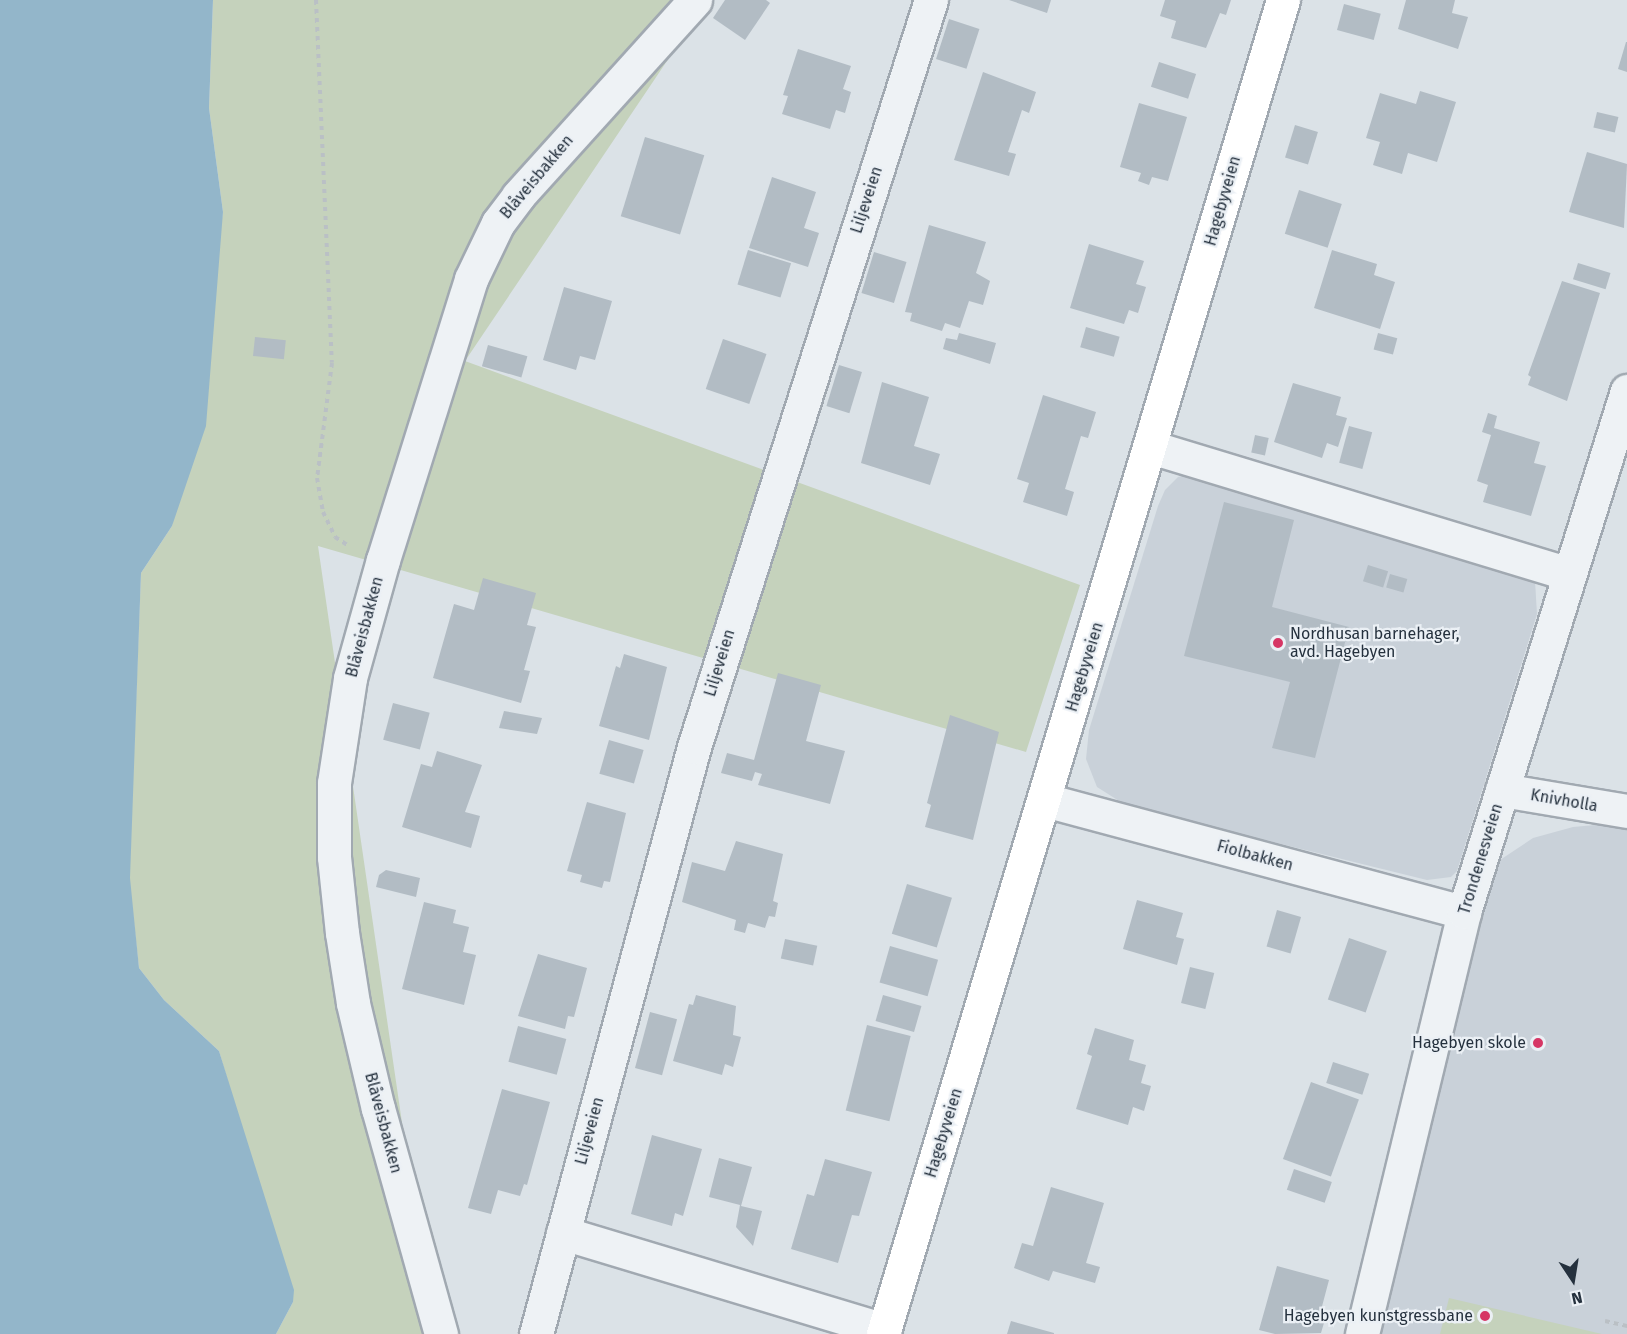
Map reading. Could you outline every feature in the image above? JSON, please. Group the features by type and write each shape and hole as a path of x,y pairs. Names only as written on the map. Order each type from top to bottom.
{"main road":[{"name":"Hagebyveien","path":"884,1332 1046,800 1283,0"}],"street":[{"name":"Blåveisbakken","path":"441,1334 378,1109 353,1003 334,857 334,783 350,678 383,560 471,279 498,223 518,196 695,0"},
{"name":"Liljeveien","path":"536,1334 694,747 931,0"},
{"name":"Trondenesveien","path":"1362,1334 1464,912 1627,390"},
{"path":"1150,447 1569,574"},
{"name":"Knivholla","path":"1502,790 1627,811"},
{"name":"Fiolbakken","path":"1046,800 1464,912"},
{"path":"563,1233 884,1332"}],"path":[{"path":"316,0 332,363 317,478 323,512 335,537 355,550 383,560"},
{"path":"1605,1321 1627,1326"}],"shaded area":[{"path":"1198,472 1528,573 1535,581 1537,614 1457,871 1451,877 1427,880 1127,806 1097,787 1086,759 1089,730 1158,506 1165,490 1178,477"},
{"name":"Hagebyen skole","path":"1617,823 1627,825 1627,1334 1380,1334 1434,1102 1486,898 1500,860 1533,838 1573,827"}],"green space":[{"path":"213,0 708,0 465,361 1080,585 1026,752 318,546 422,1260 445,1334 276,1334 293,1302 219,1051 164,1000 139,968 129,878 141,573 172,526 223,212 209,108"},
{"name":"Hagebyen kunstgressbane","path":"1449,1298 1602,1334 1440,1334"}],"water":[{"path":"0,0 213,0 209,108 223,212 206,426 172,526 141,573 130,878 139,968 164,1000 219,1051 294,1290 293,1302 276,1334 0,1334"}],"building":[{"path":"725,0 766,0 770,3 745,40 713,18"},
{"path":"1009,0 1051,0 1047,13"},
{"path":"1165,0 1231,0 1226,15 1220,13 1206,48 1171,38 1176,21 1160,16"},
{"path":"1406,0 1455,0 1452,13 1468,17 1458,49 1398,29"},
{"path":"1344,4 1381,14 1374,40 1337,30"},
{"path":"949,19 979,29 966,69 936,59"},
{"path":"1627,42 1627,72 1618,69"},
{"path":"798,49 851,66 843,89 851,92 845,113 836,110 830,129 782,114 788,96 783,95"},
{"path":"1159,62 1196,74 1188,99 1151,87"},
{"path":"983,72 1036,92 1029,113 1022,110 1008,152 1016,154 1009,176 954,160"},
{"path":"1420,91 1456,102 1437,162 1408,153 1402,174 1373,165 1380,142 1366,138 1380,93 1416,104"},
{"path":"1139,103 1187,117 1168,181 1152,177 1149,185 1138,181 1141,173 1120,167"},
{"path":"1597,112 1618,117 1615,133 1593,128"},
{"path":"1295,125 1318,132 1308,165 1285,158"},
{"path":"645,137 704,155 680,235 621,216"},
{"path":"1587,152 1627,164 1624,228 1569,212"},
{"path":"772,177 816,192 804,228 819,233 808,267 749,248"},
{"path":"1299,190 1342,204 1328,248 1285,234"},
{"path":"929,225 986,242 976,273 990,281 983,305 969,301 960,328 945,323 942,331 910,321 912,313 905,312"},
{"path":"1089,244 1144,261 1136,284 1146,287 1138,313 1129,310 1124,324 1070,308"},
{"path":"748,250 791,263 781,298 737,284"},
{"path":"1332,250 1377,264 1374,275 1395,282 1380,329 1314,308"},
{"path":"874,252 907,262 894,303 861,293"},
{"path":"1578,263 1611,273 1606,289 1573,279"},
{"path":"1562,281 1600,293 1567,401 1528,385 1531,377 1528,375"},
{"path":"564,287 612,301 595,360 580,356 576,370 543,360"},
{"path":"1086,327 1120,337 1114,357 1080,347"},
{"path":"959,333 996,343 990,364 943,349 946,338 957,340"},
{"path":"1378,333 1397,338 1393,355 1374,349"},
{"path":"255,337 286,340 284,359 253,356"},
{"path":"723,339 766,354 749,404 706,389"},
{"path":"488,345 527,356 521,377 482,366"},
{"path":"839,365 862,372 849,413 826,406"},
{"path":"882,382 929,397 914,446 940,454 930,485 861,463"},
{"path":"1293,383 1341,397 1336,415 1347,418 1338,447 1327,443 1322,458 1274,442"},
{"path":"1043,395 1096,412 1088,438 1081,436 1065,489 1074,492 1067,516 1023,502 1029,483 1017,479"},
{"path":"1488,413 1497,416 1494,428 1540,442 1534,463 1546,466 1531,516 1483,502 1488,485 1477,481 1491,435 1482,432"},
{"path":"1349,426 1372,432 1362,469 1339,463"},
{"path":"1255,435 1269,438 1265,456 1251,453"},
{"path":"1224,502 1294,520 1272,607 1349,627 1315,758 1272,748 1290,682 1184,656"},
{"path":"1368,565 1388,571 1383,587 1363,581"},
{"path":"1390,574 1407,579 1403,592 1386,587"},
{"path":"483,578 536,593 527,625 536,627 524,670 530,671 521,703 433,678 454,604 474,610"},
{"path":"624,654 667,667 649,740 599,726 616,666 620,668"},
{"path":"778,673 821,685 806,741 845,751 830,804 758,785 762,774 755,772 752,781 721,773 727,753 754,760"},
{"path":"393,703 430,713 420,750 383,740"},
{"path":"504,711 542,718 537,734 499,728"},
{"path":"950,715 999,732 973,840 925,827 931,805 927,803"},
{"path":"609,740 644,750 634,784 599,774"},
{"path":"437,751 482,765 465,812 480,816 471,848 402,827 421,764 432,767"},
{"path":"587,802 626,813 610,882 604,881 602,888 580,882 582,875 567,871"},
{"path":"736,841 783,854 773,901 778,903 775,917 769,916 765,928 748,923 745,933 734,930 736,920 682,902 692,862 725,871"},
{"path":"386,870 420,878 416,897 376,887 379,875"},
{"path":"907,884 952,898 937,947 892,934"},
{"path":"1137,900 1183,913 1176,937 1184,939 1177,965 1123,949"},
{"path":"424,902 456,910 453,923 469,927 463,952 476,955 464,1005 402,989"},
{"path":"1277,910 1301,917 1291,953 1267,947"},
{"path":"1349,938 1387,951 1366,1012 1328,999"},
{"path":"785,939 817,946 813,965 781,959"},
{"path":"890,946 938,960 928,996 880,983"},
{"path":"538,954 587,968 574,1017 568,1016 565,1029 518,1016"},
{"path":"1190,967 1214,973 1205,1009 1181,1003"},
{"path":"696,995 736,1006 733,1035 741,1037 733,1067 725,1064 722,1075 673,1061 689,1004 693,1005"},
{"path":"883,995 921,1006 914,1032 876,1021"},
{"path":"650,1012 677,1019 662,1075 635,1068"},
{"path":"867,1025 911,1036 889,1121 846,1110"},
{"path":"518,1026 566,1039 557,1075 508,1062"},
{"path":"1095,1028 1134,1040 1129,1060 1146,1065 1141,1083 1151,1086 1144,1111 1133,1107 1128,1125 1076,1109 1092,1056 1087,1054"},
{"path":"1333,1062 1369,1074 1362,1095 1326,1083"},
{"path":"1311,1082 1359,1099 1331,1176 1283,1159"},
{"path":"502,1089 550,1102 527,1185 524,1184 520,1196 498,1190 491,1214 468,1208"},
{"path":"652,1135 702,1149 683,1216 675,1213 672,1226 631,1214"},
{"path":"719,1158 752,1167 741,1206 762,1211 753,1246 736,1227 740,1205 709,1197"},
{"path":"825,1159 872,1172 859,1216 852,1215 838,1263 791,1249 807,1194 814,1196"},
{"path":"1294,1169 1332,1182 1325,1203 1287,1190"},
{"path":"1051,1187 1104,1203 1086,1263 1100,1267 1095,1283 1053,1271 1049,1281 1014,1268 1022,1243 1033,1246"},
{"path":"1277,1266 1329,1280 1320,1314 1326,1316 1321,1333 1275,1334 1259,1330"},
{"path":"1011,1321 1054,1333 1054,1334 1007,1334"}],"place":[{"name":"Nordhusan barnehager, avd. Hagebyen","path":"1278,643"},
{"name":"Hagebyen skole","path":"1538,1043"},
{"name":"Hagebyen kunstgressbane","path":"1485,1316"}]}
